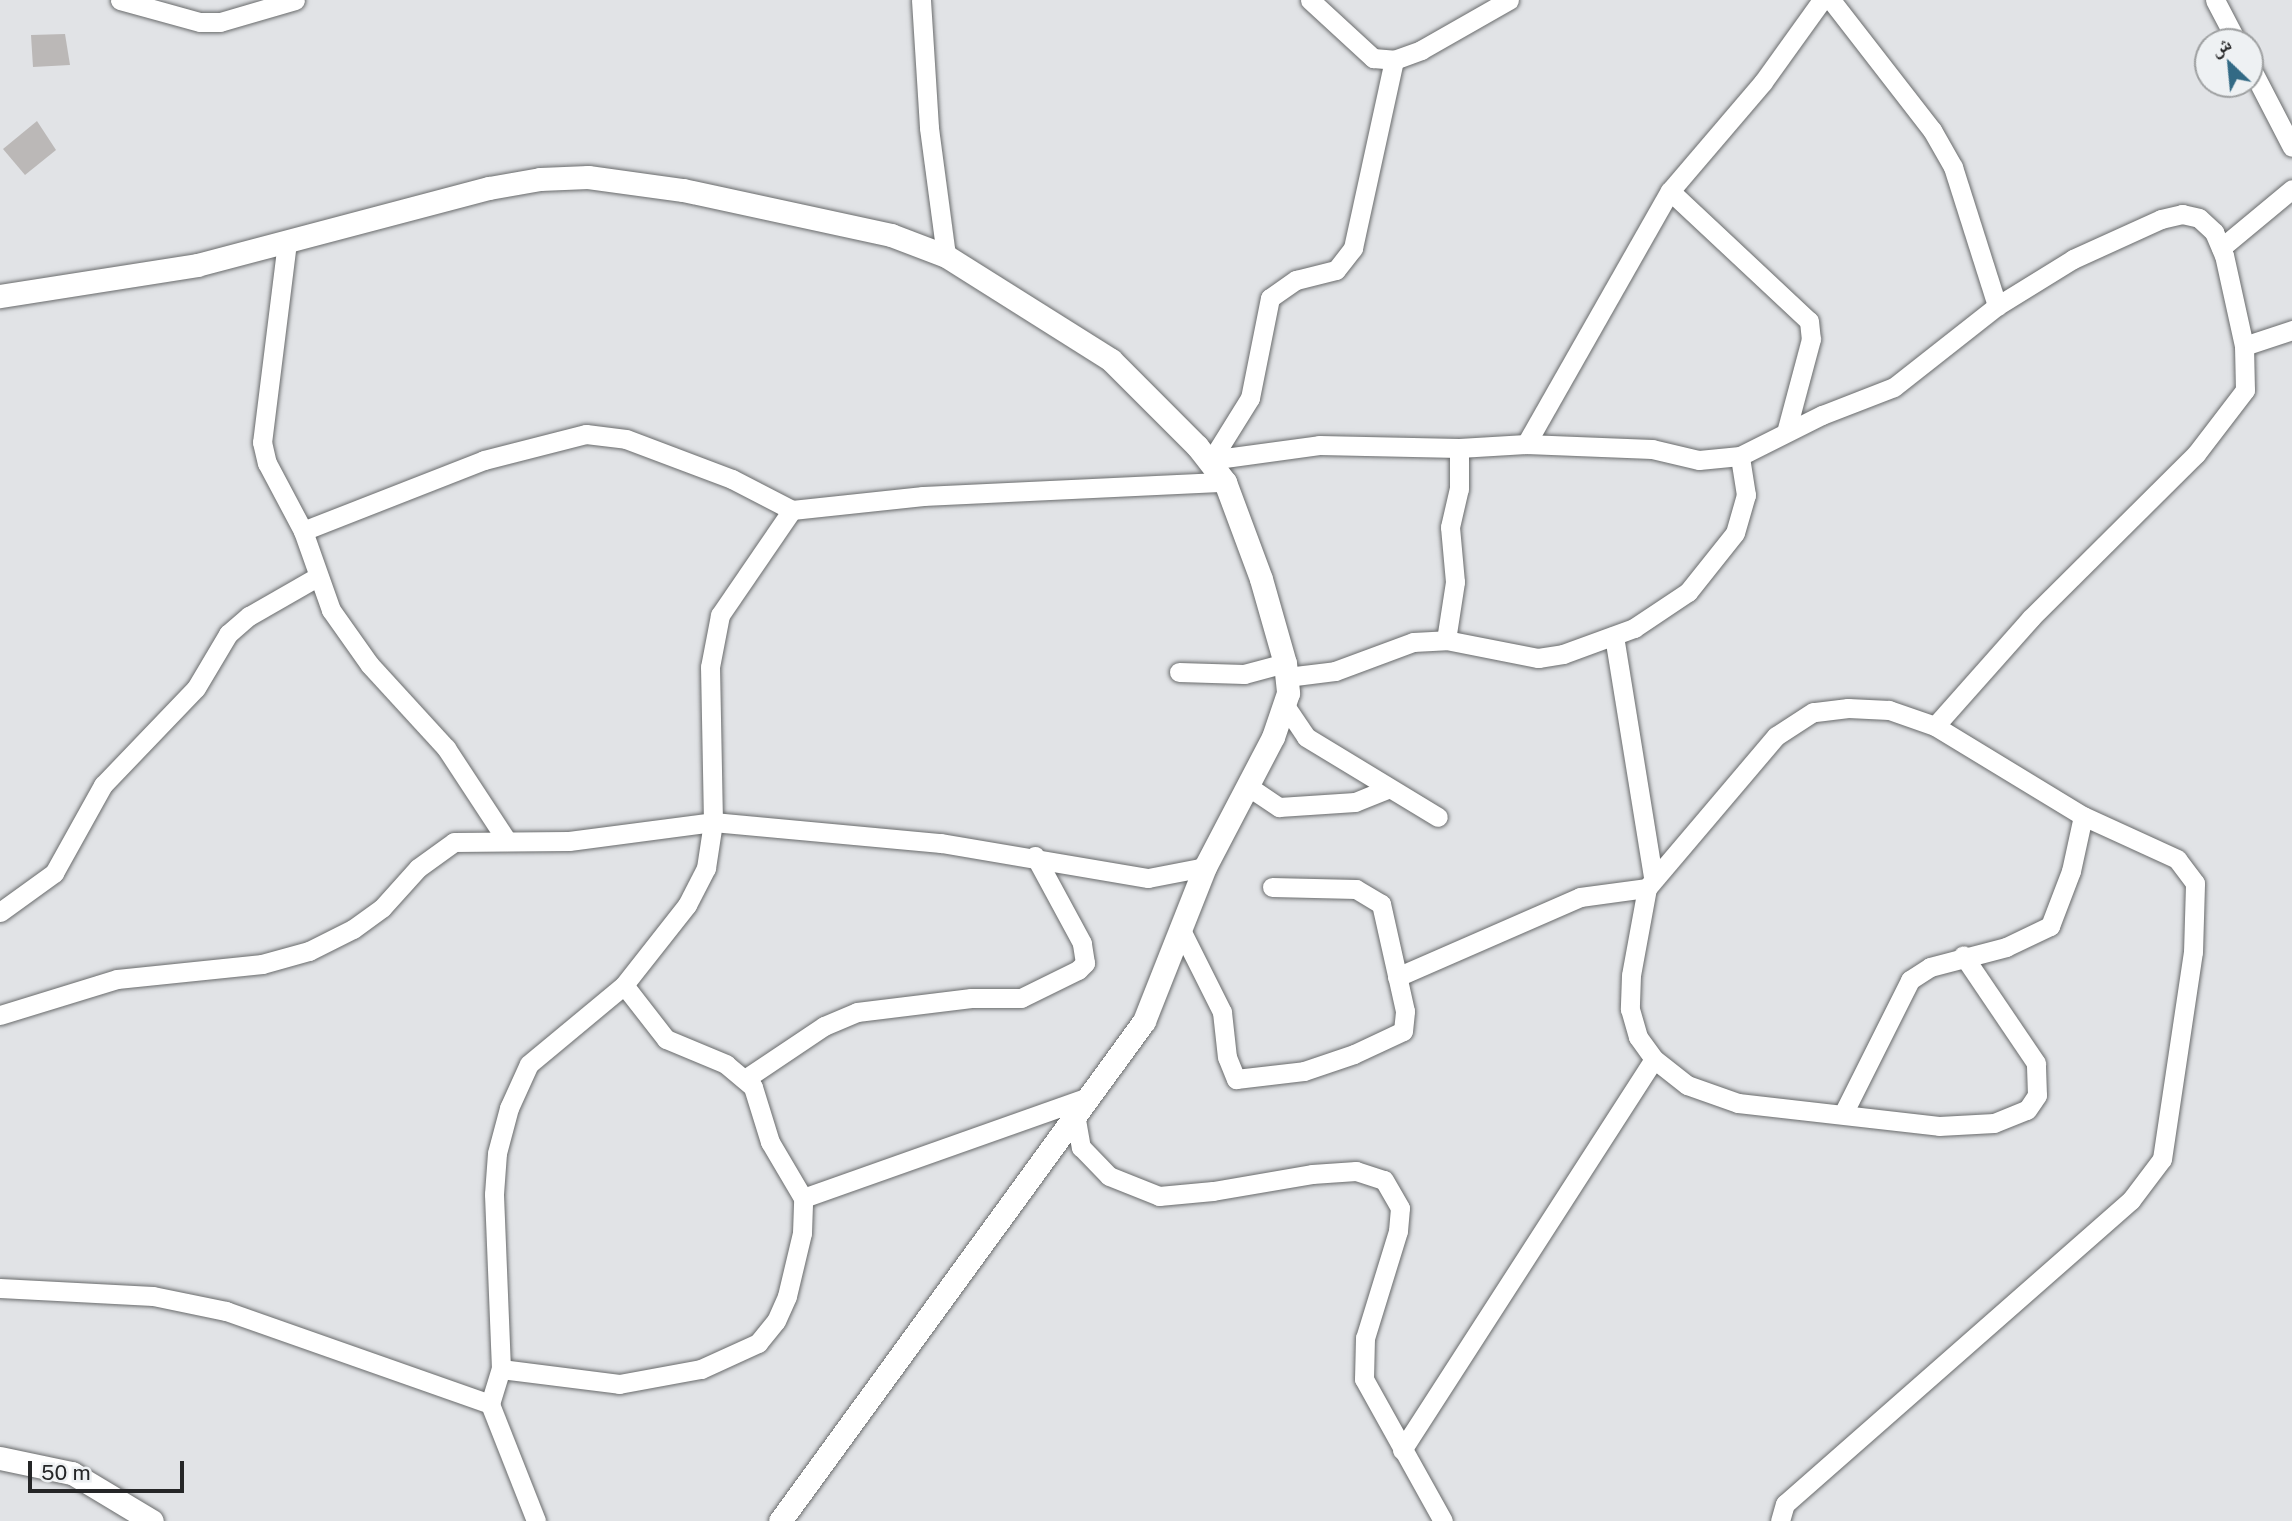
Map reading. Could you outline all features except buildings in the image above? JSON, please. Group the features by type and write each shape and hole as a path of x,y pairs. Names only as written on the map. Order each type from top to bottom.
{"street":[{"path":"120,0 220,22 295,0"},
{"path":"921,0 929,128 946,256"},
{"path":"1310,0 1373,58 1394,60 1431,45 1509,0"},
{"path":"1526,444 1670,191 1762,82 1822,0"},
{"path":"1831,0 1932,130 1953,167 1997,306"},
{"path":"2215,0 2230,28"},
{"path":"1205,453 1250,398 1270,298 1296,280 1336,270 1353,248 1394,60"},
{"path":"2264,93 2292,147"},
{"path":"0,296 116,281 288,242 489,188 588,177 683,190 891,235 946,256 1111,360 1205,453 1225,482 1261,579 1286,670 1286,707 1249,787 1205,867 1144,1021 780,1521"},
{"path":"2221,247 2292,189"},
{"path":"1670,191 1809,321 1811,339 1786,432"},
{"path":"1205,453 1319,445 1459,448 1526,444 1652,449 1699,460 1740,456 1786,432 1900,383 1997,306 2073,259 2161,219 2182,214 2199,218 2214,232 2221,247 2244,346 2245,390 2234,410 2196,454 2031,618 1935,726"},
{"path":"288,242 262,442 267,463 303,531 317,577 331,610 352,640 446,748 507,841"},
{"path":"2244,346 2292,330"},
{"path":"303,531 484,460 586,434 626,439 732,479 792,510 923,496 1225,482"},
{"path":"1446,640 1455,582 1450,527 1458,489 1459,448"},
{"path":"1179,671 1244,674 1286,670 1335,671 1413,642 1446,640 1538,658 1614,636 1660,615 1688,592 1735,533 1746,495 1740,456"},
{"path":"536,1521 490,1404 501,1369 494,1194 497,1153 509,1108 529,1064 624,985 687,905 706,868 713,822 710,667 720,615 792,510"},
{"path":"0,912 54,873 103,785 196,688 228,634 249,616 317,577"},
{"path":"1614,636 1650,882"},
{"path":"1286,707 1306,737 1387,789 1438,817"},
{"path":"1780,1521 1785,1504 2130,1200 2162,1159 2193,952 2195,883 2177,859 2083,816 1935,726 1889,710 1848,708 1813,712 1776,736 1650,882 1636,928 1630,1009 1638,1037 1654,1059 1688,1085 1738,1103 1844,1112 1939,1126 1994,1122 2027,1110 2037,1095 2036,1063 1963,955"},
{"path":"1249,787 1279,807 1355,802 1387,789"},
{"path":"1844,1112 1910,980 1963,955 2006,947 2050,926 2071,871 2083,816"},
{"path":"0,1015 117,979 262,964 309,951 354,929 382,908 439,850 454,842 569,841 713,822 1035,856 1148,878 1205,867"},
{"path":"745,1079 824,1026 857,1012 959,999 1021,998 1077,970 1085,963 1082,943 1035,856"},
{"path":"1398,977 1580,897 1650,882"},
{"path":"1181,930 1209,978 1222,1012 1230,1068 1242,1081 1304,1071 1403,1031 1405,1012 1387,918 1381,904 1371,895 1337,887 1272,887"},
{"path":"501,1369 619,1384 701,1369 758,1343 776,1321 786,1296 802,1233 803,1198 770,1142 760,1102 745,1079 726,1064 666,1039 624,985"},
{"path":"1402,1450 1654,1059"},
{"path":"803,1198 1082,1105"},
{"path":"1082,1105 1081,1147 1109,1176 1159,1196 1312,1174 1356,1171 1384,1180 1400,1208 1398,1231 1361,1359 1364,1379 1443,1521"},
{"path":"0,1288 153,1296 226,1311 490,1404"},
{"path":"0,1458 72,1473 152,1521"}]}
